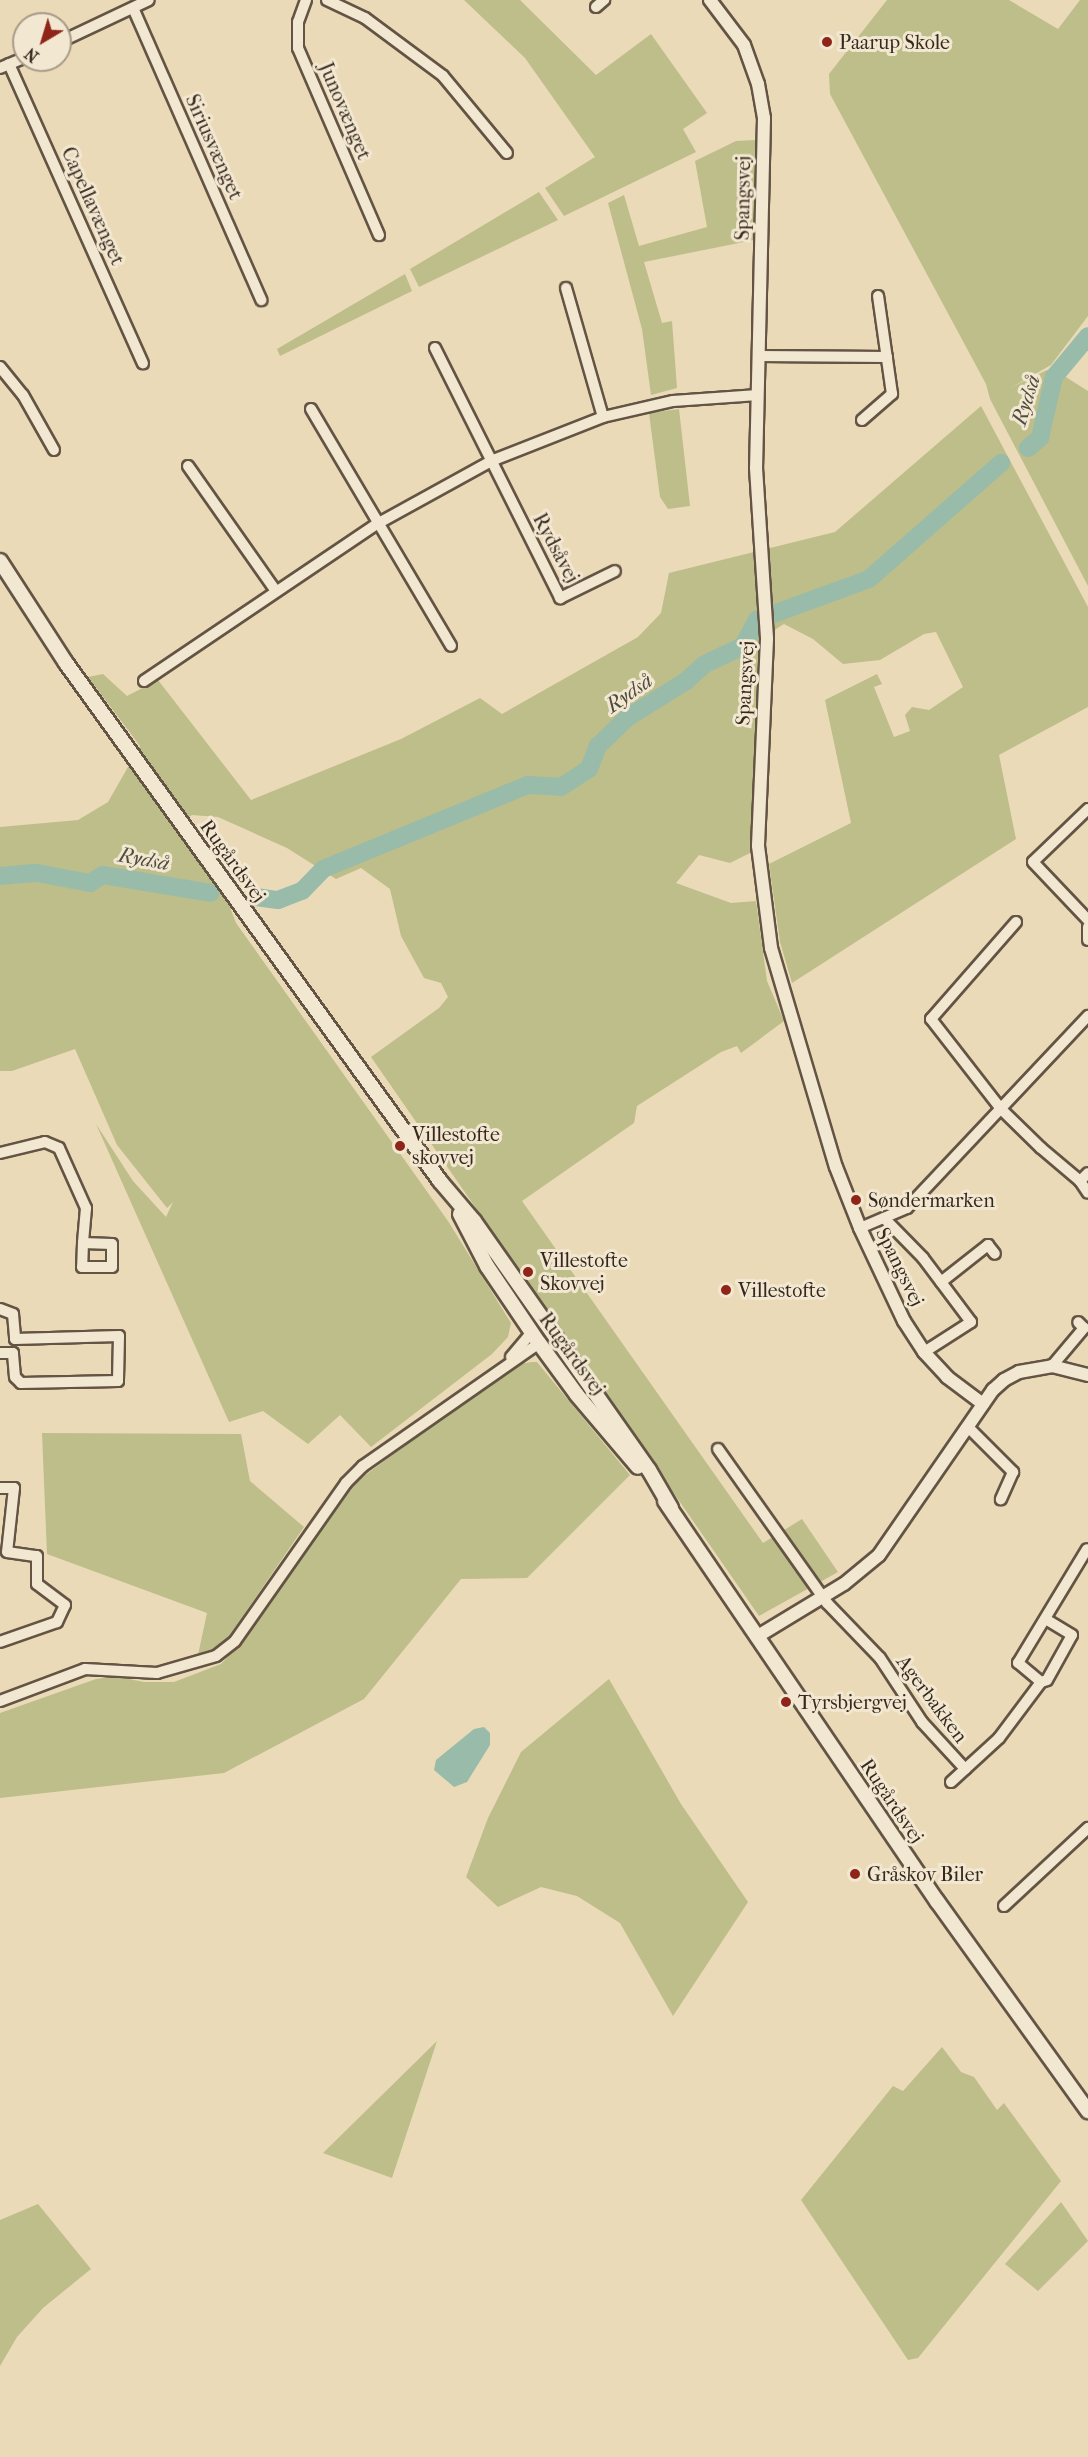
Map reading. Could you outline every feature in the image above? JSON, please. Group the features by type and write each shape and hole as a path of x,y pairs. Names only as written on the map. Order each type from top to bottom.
{"main road":[{"name":"Rugårdsvej","path":"0,561 66,663 440,1181 487,1266 543,1334 570,1372 598,1397 936,1901 1088,2111"},
{"name":"Rugårdsvej","path":"543,1334 577,1395 671,1508"}],"street":[{"path":"72,37 134,10 149,0"},
{"name":"Junovænget","path":"306,0 298,22 298,48 379,235"},
{"path":"327,0 365,18 443,76 507,153"},
{"name":"Spangsvej","path":"710,0 744,45 758,84 764,115 756,468 767,607 767,639 758,796 765,914 777,978 836,1167 860,1228 904,1322 924,1352 947,1377 983,1404"},
{"name":"Siriusvænget","path":"134,10 261,300"},
{"name":"Capellavænget","path":"5,66 143,363"},
{"path":"567,288 603,417"},
{"path":"862,420 892,394 878,296"},
{"name":"Rydsåvej","path":"435,348 560,598 615,571"},
{"path":"759,356 887,357"},
{"path":"0,368 23,395 54,450"},
{"path":"144,681 377,524 491,461 603,417 673,401 758,394"},
{"path":"311,410 451,646"},
{"path":"188,466 276,591"},
{"path":"1088,809 1033,862 1088,920"},
{"path":"1016,922 931,1019 1001,1109 1084,1177 1088,1193"},
{"path":"1088,927 1088,940"},
{"path":"860,1228 907,1208 1088,1016"},
{"path":"0,1153 45,1142 59,1148 86,1208 83,1243"},
{"name":"Spangsvej","path":"884,1218 941,1282 971,1322 924,1352"},
{"name":"Spangsvej","path":"941,1282 988,1245 995,1254"},
{"path":"0,1309 13,1314 15,1339 119,1336 118,1381 21,1383 15,1377 13,1353 0,1353"},
{"path":"1052,1366 1083,1327"},
{"path":"0,1701 85,1669 158,1673 216,1656 235,1641 357,1472 543,1334"},
{"path":"758,1636 823,1597 862,1570 891,1541 983,1404 1011,1376 1052,1366 1088,1375"},
{"path":"968,1427 1013,1472 1001,1499"},
{"path":"718,1449 823,1597"},
{"path":"0,1488 14,1488 7,1552 37,1556 37,1584 65,1605 57,1622 0,1642"},
{"path":"1041,1682 1018,1663 1087,1549"},
{"name":"Agerbakken","path":"823,1597 880,1658 922,1722 965,1769"},
{"name":"Agerbakken","path":"951,1782 1018,1717 1041,1682 1047,1680 1072,1635 1045,1619"},
{"path":"1004,1906 1088,1828"}],"green space":[{"path":"464,0 520,0 596,75 651,34 707,113 683,129 696,152 564,216 545,188 595,157 525,58"},
{"path":"887,0 1009,0 1058,29 1080,0 1088,0 1088,316 1051,365 1010,388 1047,370 1056,382 1061,374 1088,391 1088,586 990,399 986,384 830,94 829,74"},
{"path":"756,140 754,240 644,262 662,323 672,321 677,388 651,395 642,329 608,203 624,195 639,246 707,227 695,161 736,141"},
{"path":"539,192 558,220 419,287 410,269"},
{"path":"405,274 412,291 280,356 277,349"},
{"path":"981,406 1088,607 1088,707 999,755 1016,839 792,983 780,942 769,864 851,823 825,700 877,674 882,684 874,687 894,737 910,731 905,715 912,707 929,710 963,687 936,632 924,634 880,660 843,664 813,639 784,624 759,640 752,852 730,863 699,855 676,883 731,903 756,901 767,981 784,1021 741,1053 737,1046 721,1052 637,1106 634,1123 522,1201 763,1543 802,1519 838,1572 759,1616 371,1057 439,1008 448,997 441,983 424,978 401,936 390,889 361,868 336,879 287,848 218,817 192,815 175,825 228,902 236,923 448,1221 511,1323 508,1337 492,1354 371,1447 340,1415 308,1444 263,1411 229,1422 96,1124 133,1181 166,1217 173,1202 167,1208 117,1145 75,1049 12,1071 0,1071 0,827 78,820 108,802 140,746 88,677 103,674 127,696 158,680 251,800 401,739 480,698 502,714 638,637 661,613 669,573 835,532"},
{"path":"679,409 690,506 668,509 660,497 649,413"},
{"path":"537,1362 630,1475 527,1578 461,1579 364,1699 224,1773 0,1798 0,1713 96,1679 114,1676 144,1682 174,1682 221,1664 239,1645 349,1487 514,1365"},
{"path":"42,1433 241,1434 250,1481 304,1527 227,1639 212,1652 198,1655 207,1613 47,1554"},
{"path":"609,1679 681,1804 748,1902 673,2016 620,1923 577,1896 541,1887 498,1907 466,1877 488,1818 521,1752"},
{"path":"437,2041 392,2178 323,2153"},
{"path":"942,2047 961,2072 974,2077 997,2110 1004,2103 1061,2181 918,2358 908,2360 801,2200 893,2086 903,2091"},
{"path":"1061,2202 1088,2241 1038,2291 1005,2264"},
{"path":"38,2204 91,2269 43,2308 17,2337 0,2366 0,2220"}],"shaded area":[{"path":"484,1727 490,1733 490,1745 467,1782 454,1787 434,1770 436,1760 474,1729"}],"waterway":[{"name":"Rydså","path":"1028,448 1040,438 1054,377 1088,336"},
{"name":"Rydså","path":"256,897 278,900 302,891 323,869 528,785 561,787 589,769 598,746 627,718 686,681 705,664 743,646 757,620 869,579 1001,463"},
{"name":"Rydså","path":"0,876 37,873 90,883 103,875 211,893"}],"place":[{"name":"Paarup Skole","path":"827,42"},
{"name":"Villestofte skovvej","path":"400,1146"},
{"name":"Søndermarken","path":"856,1200"},
{"name":"Villestofte Skovvej","path":"528,1272"},
{"name":"Villestofte","path":"726,1290"},
{"name":"Tyrsbjergvej","path":"786,1702"},
{"name":"Gråskov Biler","path":"855,1874"}]}
